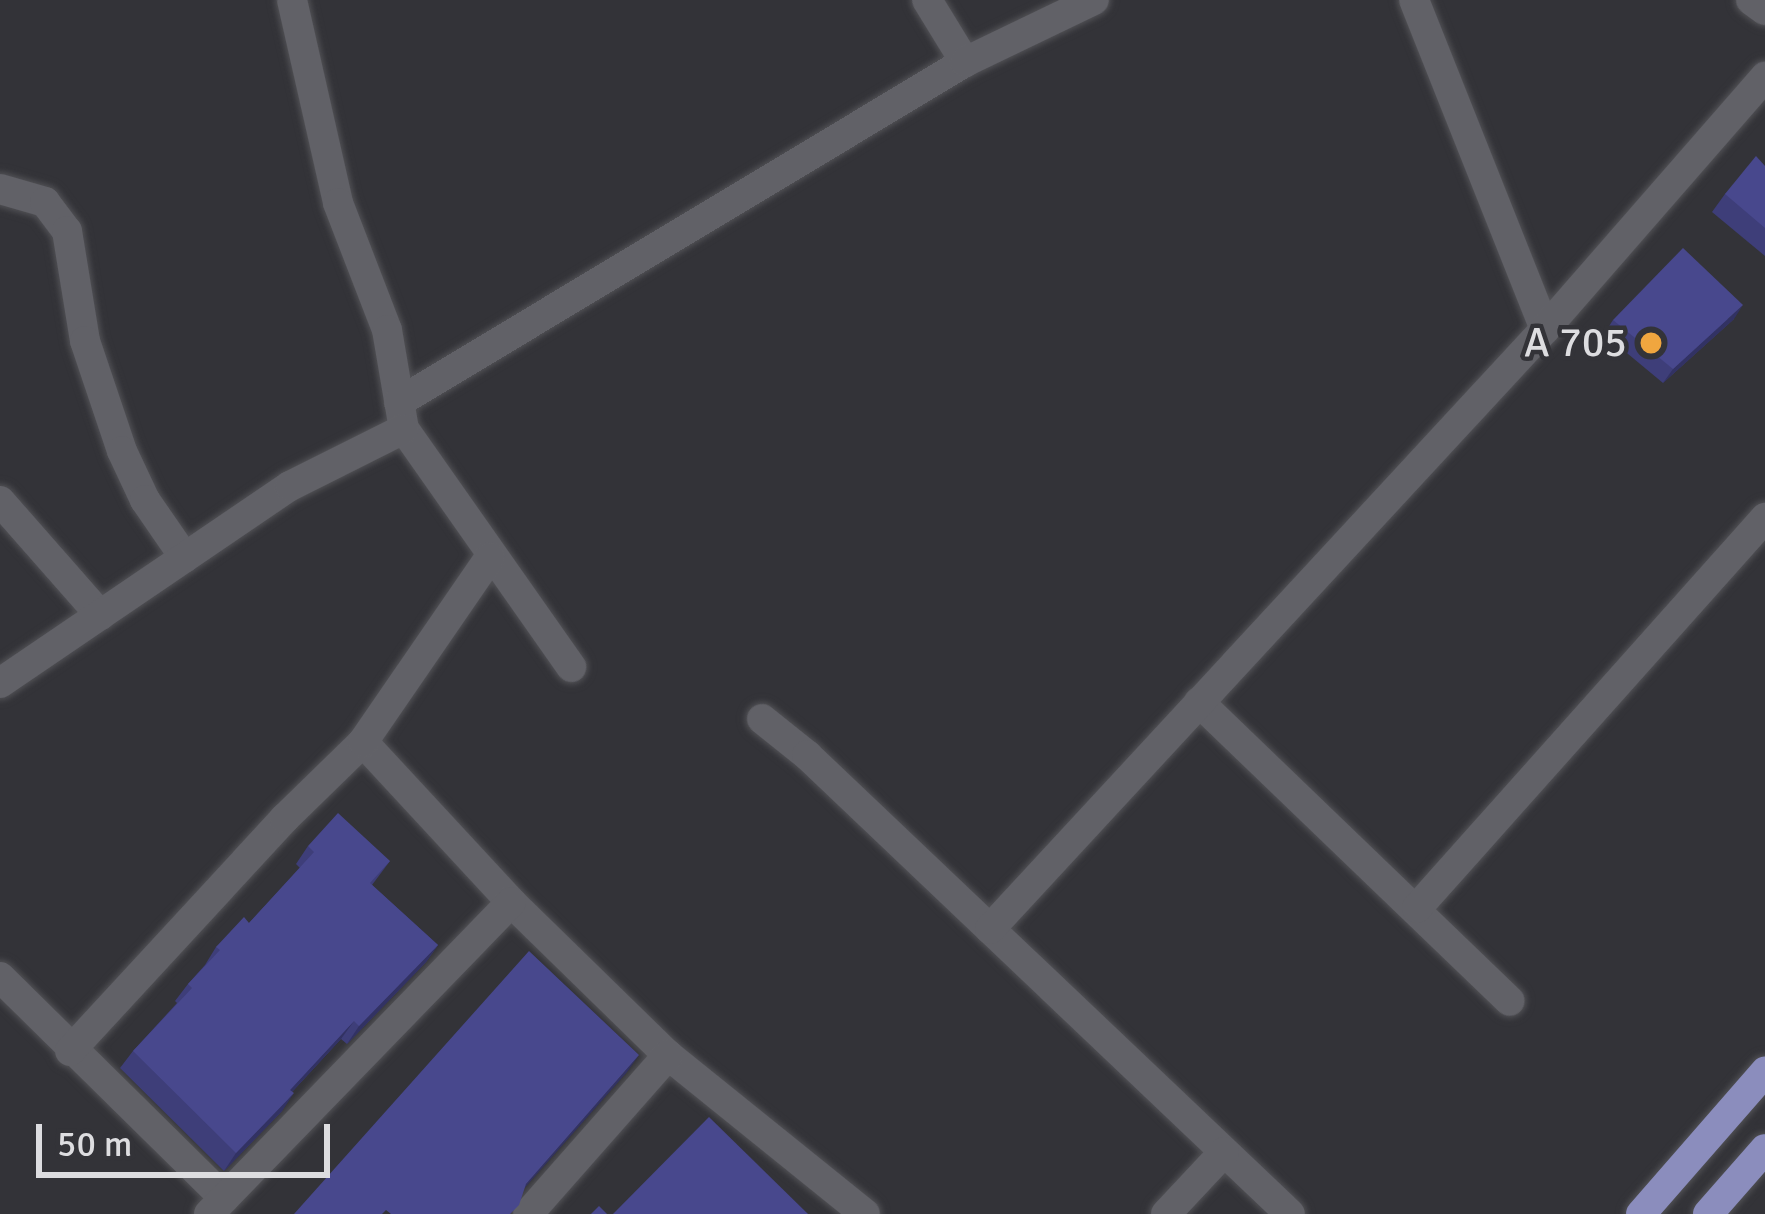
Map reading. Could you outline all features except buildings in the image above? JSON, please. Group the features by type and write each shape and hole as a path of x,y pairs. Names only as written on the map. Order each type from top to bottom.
{"main road":[{"path":"1641,1214 1765,1072"},
{"path":"1708,1214 1765,1149"}],"street":[{"path":"292,0 338,203 387,330 402,415 490,557 571,667"},
{"path":"927,0 965,62"},
{"path":"0,683 290,486 965,62 1094,0"},
{"path":"1414,0 1545,329"},
{"path":"1751,0 1765,10"},
{"path":"990,929 1545,329 1765,77"},
{"path":"0,189 45,202 68,230 86,341 122,451 145,500 185,558"},
{"path":"0,501 100,615"},
{"path":"1417,908 1765,518"},
{"path":"70,1051 285,818 363,742 490,557"},
{"path":"1199,702 1510,1001"},
{"path":"762,719 1290,1214"},
{"path":"363,742 512,902 668,1055 853,1210"},
{"path":"0,977 217,1206 512,902"},
{"path":"528,1214 668,1055"},
{"path":"1166,1214 1224,1152"}],"place":[{"name":"A 705","path":"1651,343"}]}
